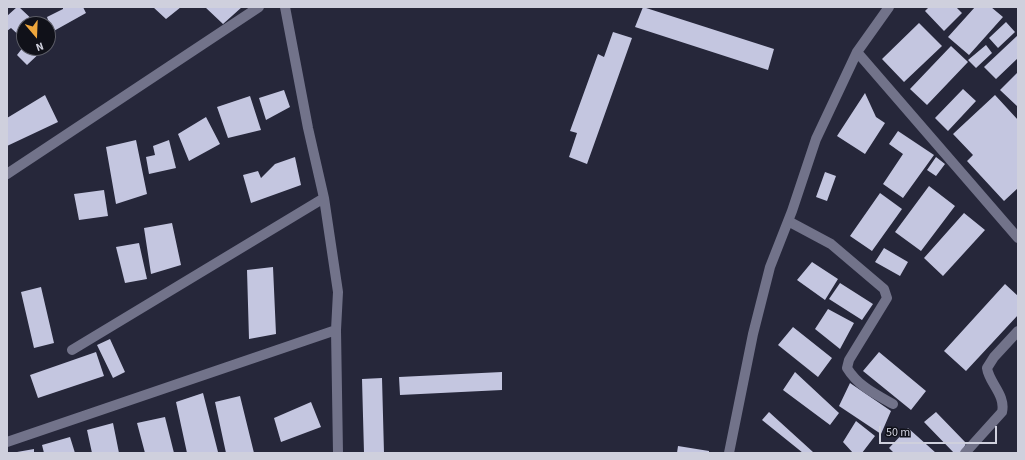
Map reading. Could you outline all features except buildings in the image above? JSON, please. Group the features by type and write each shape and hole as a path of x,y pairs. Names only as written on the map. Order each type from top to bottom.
{"street":[{"path":"7,174 259,7"},
{"path":"285,7 308,128 324,198 338,292 336,330 338,453"},
{"path":"729,453 753,334 770,267 788,221 816,139 857,52 888,7"},
{"path":"857,52 1018,238"},
{"path":"72,350 324,198"},
{"path":"788,221 831,244 884,289 887,298 849,360 847,368 862,386 893,404"},
{"path":"7,442 336,330"},
{"path":"965,453 1002,412 1004,405 988,375 987,368 994,357 1018,331"}]}
